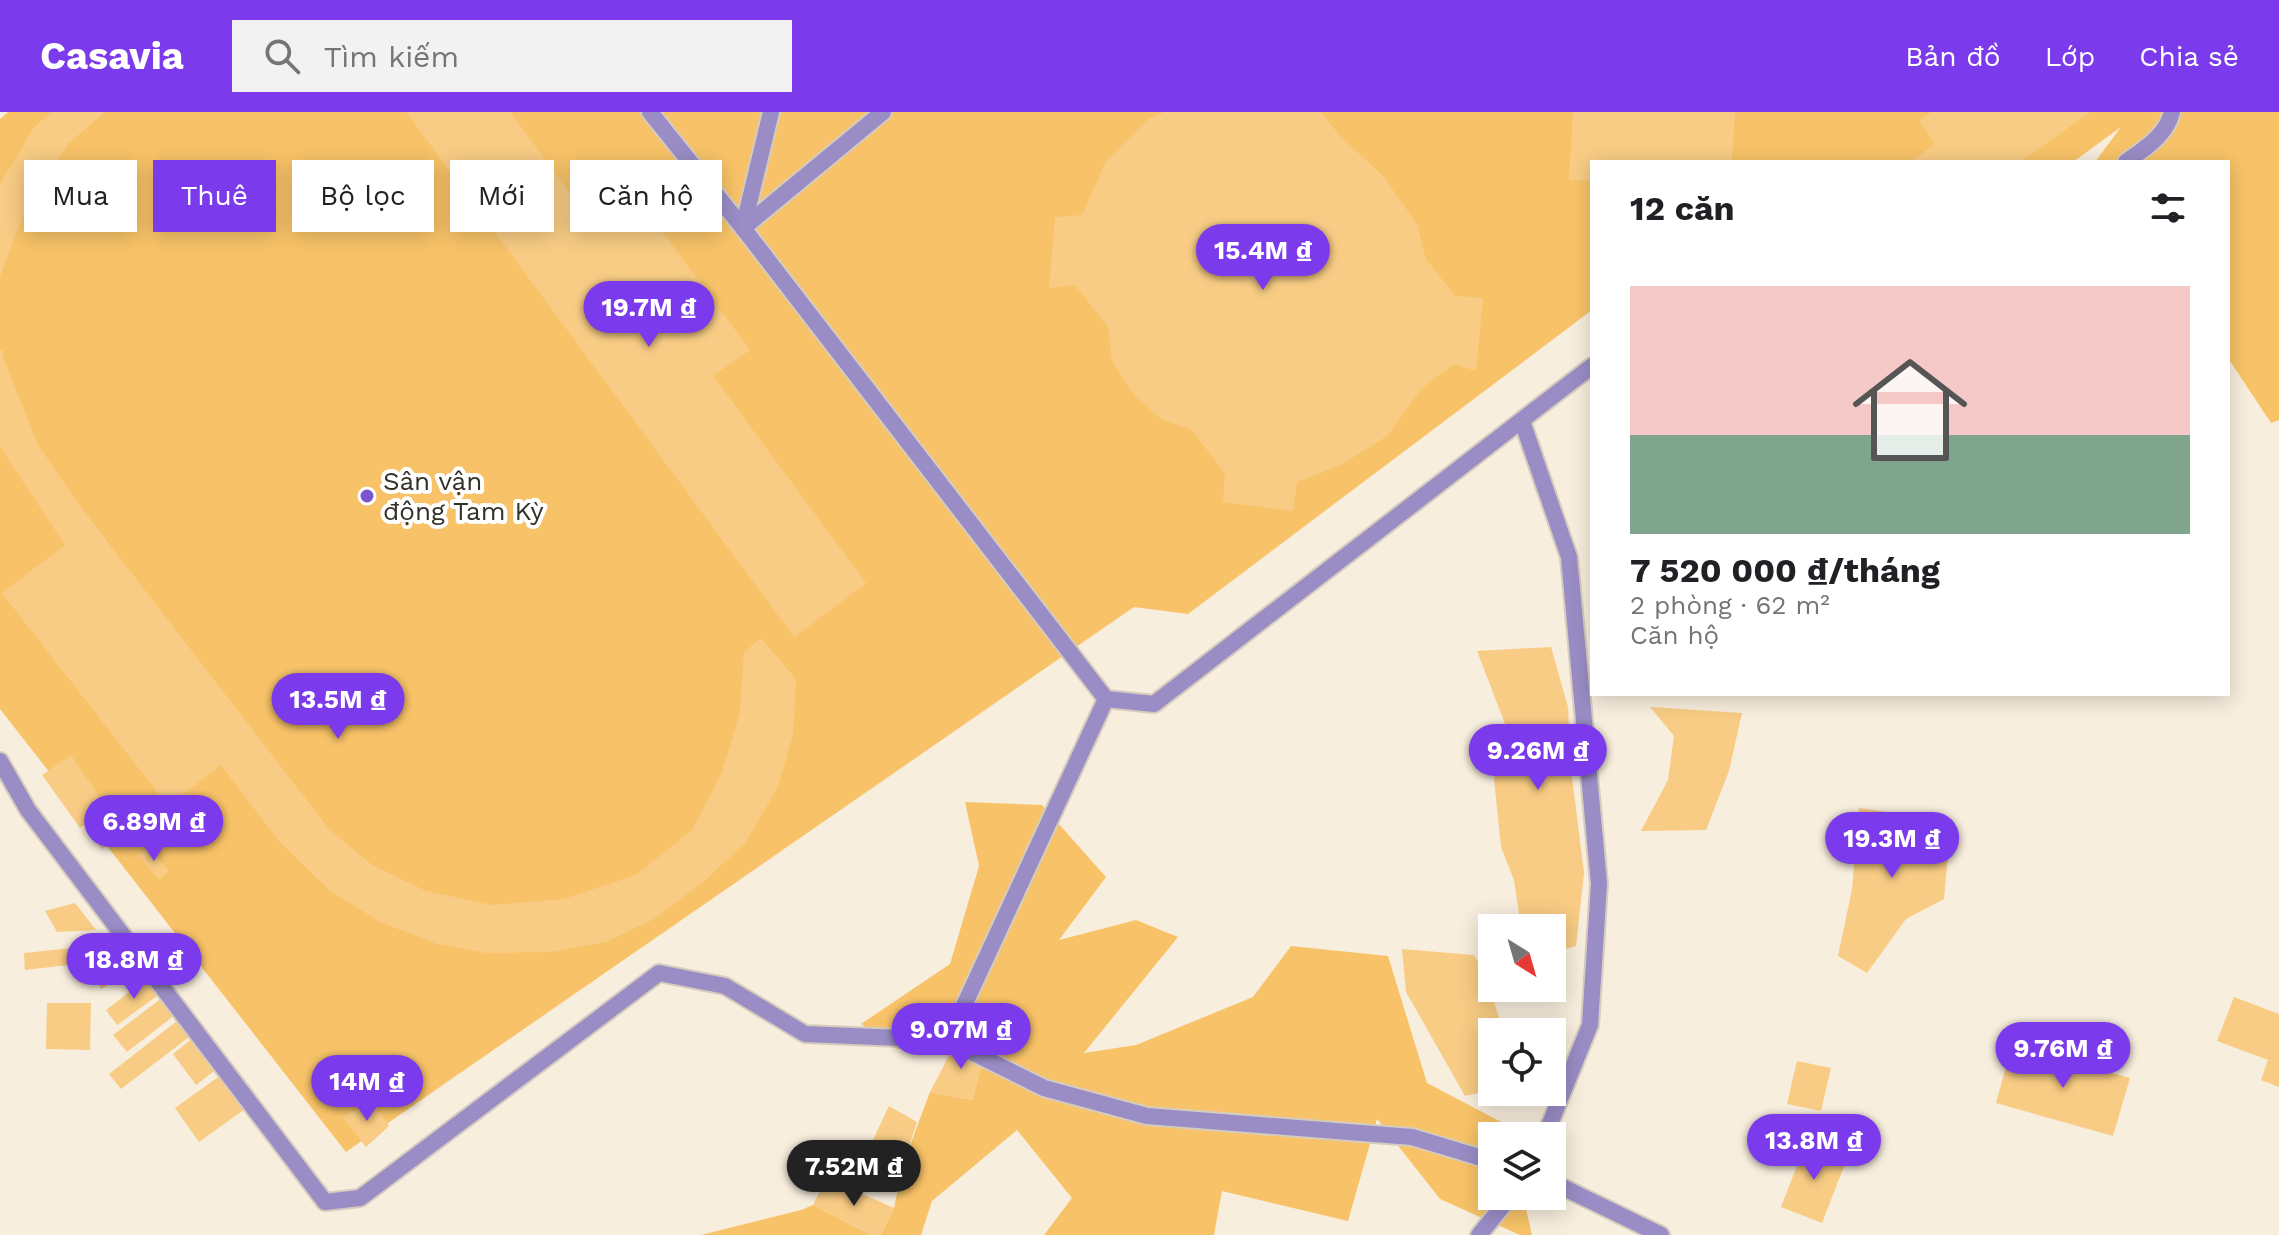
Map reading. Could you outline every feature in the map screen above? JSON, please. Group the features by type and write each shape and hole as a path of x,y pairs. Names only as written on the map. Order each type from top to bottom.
{"street":[{"path":"650,112 1106,699 1154,704 1590,368"},
{"path":"743,228 771,112"},
{"path":"743,228 883,112"},
{"path":"2129,160 2157,138 2172,112"},
{"path":"1522,421 1569,557 1599,884 1590,1025 1551,1122"},
{"path":"948,1040 1106,699"},
{"path":"0,761 28,810 325,1202 360,1198 659,973 725,986 805,1034 948,1040 1044,1088 1147,1116 1412,1137 1478,1157"},
{"path":"1566,1189 1661,1235"},
{"path":"1479,1235 1500,1210"}],"shaded area":[{"path":"8,112 2279,112 2279,420 2271,423 2230,361 2230,160 2096,160 2121,127 2076,160 1590,160 1590,312 1188,614 1134,607 346,1152 0,709 0,119"},
{"path":"965,802 1042,805 1106,877 1059,940 1136,920 1178,937 1084,1053 1136,1045 1253,997 1291,946 1388,956 1427,1083 1501,1122 1478,1122 1478,1210 1526,1210 1532,1235 1520,1235 1440,1199 1377,1119 1348,1221 1222,1191 1214,1235 1044,1235 1072,1198 1017,1130 932,1201 921,1235 881,1235 894,1208 903,1164 930,1092 972,1100 987,1048 956,1042 898,1049 861,1024 950,964 979,866"},
{"path":"813,1205 871,1235 701,1235 801,1210"}],"building":[{"path":"52,112 105,112 69,143 58,160 24,160 24,213 0,277 0,184 35,126"},
{"path":"406,112 510,112 546,160 450,160 450,172"},
{"path":"1164,112 1321,112 1340,136 1383,176 1417,224 1426,259 1455,296 1483,298 1476,371 1454,364 1421,389 1387,436 1341,465 1297,482 1293,511 1223,502 1225,474 1192,430 1161,419 1133,394 1112,361 1108,327 1075,285 1049,288 1055,217 1082,215 1106,161 1148,119"},
{"path":"1573,112 1735,112 1732,160 1590,160 1590,181 1569,180"},
{"path":"1931,112 2090,112 2024,160 1913,160 1935,144 1919,121"},
{"path":"554,171 570,193 570,232 663,232 750,350 713,376 866,583 794,637 495,232 554,232"},
{"path":"0,350 3,350 3,357 38,445 83,510 329,829 372,865 426,891 492,905 564,899 636,875 692,830 722,772 740,712 744,652 761,638 796,679 793,735 777,789 745,843 702,883 654,919 606,942 551,952 486,953 437,944 380,922 329,890 278,840 221,765 168,806 2,593 65,545 0,447"},
{"path":"1551,647 1568,707 1571,769 1584,873 1576,946 1566,949 1566,914 1519,914 1514,880 1501,847 1494,779 1509,734 1477,651"},
{"path":"1650,707 1742,713 1729,771 1706,830 1641,831 1668,780 1674,736"},
{"path":"71,755 107,808 80,828 42,775"},
{"path":"1859,808 1951,821 1944,899 1906,919 1867,973 1838,956 1852,889"},
{"path":"106,815 121,834 102,849 87,829"},
{"path":"148,847 169,871 159,880 138,855"},
{"path":"75,903 96,930 57,932 45,911"},
{"path":"100,945 102,961 25,970 24,953"},
{"path":"1402,949 1474,955 1478,962 1478,1002 1494,1002 1499,1018 1478,1018 1478,1093 1465,1096 1406,992"},
{"path":"132,953 140,966 101,989 93,975"},
{"path":"149,977 161,993 117,1025 106,1010"},
{"path":"2234,997 2279,1014 2279,1087 2261,1080 2268,1060 2217,1041"},
{"path":"162,998 175,1015 127,1052 113,1035"},
{"path":"47,1003 91,1003 90,1050 46,1049"},
{"path":"177,1021 189,1037 121,1089 109,1074"},
{"path":"194,1037 218,1068 196,1085 173,1054"},
{"path":"956,1042 988,1047 972,1100 930,1092"},
{"path":"2012,1045 2130,1078 2113,1136 1996,1103"},
{"path":"1797,1061 1831,1068 1821,1111 1787,1104"},
{"path":"221,1075 245,1109 199,1142 175,1108"},
{"path":"372,1100 389,1126 366,1147 343,1117"},
{"path":"889,1106 917,1122 903,1164 878,1162 870,1189 826,1178 827,1156 863,1161"},
{"path":"1807,1140 1848,1156 1822,1223 1781,1207"},
{"path":"826,1178 894,1208 881,1235 871,1235 813,1205"}],"place":[{"name":"Sân vận động Tam Kỳ","path":"367,496"}]}
